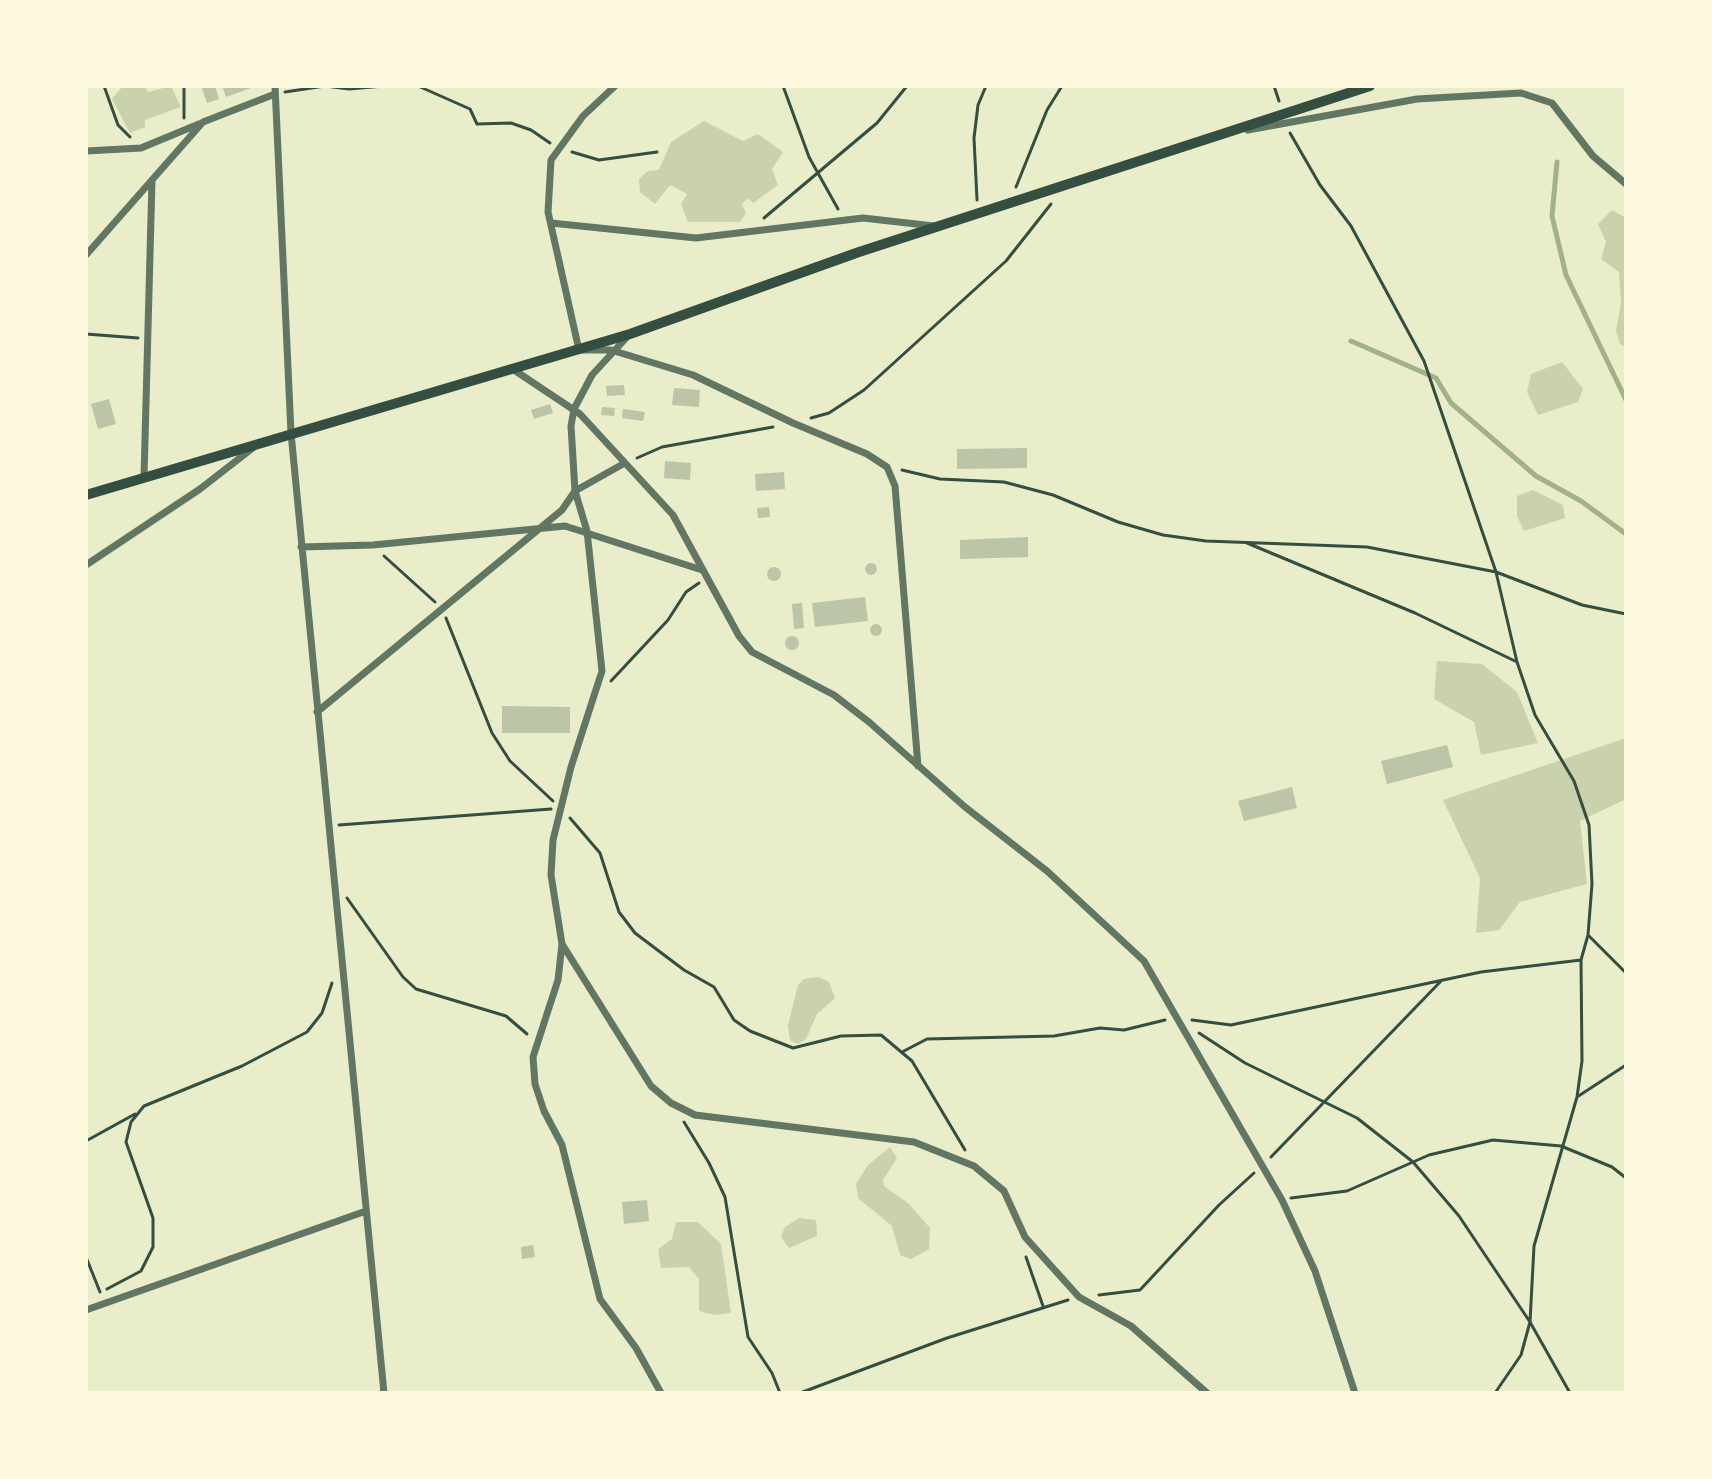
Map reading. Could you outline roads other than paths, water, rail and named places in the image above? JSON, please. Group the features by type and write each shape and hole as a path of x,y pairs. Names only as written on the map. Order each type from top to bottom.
{"main road":[{"path":"86,495 630,334 936,226 1370,86"}],"street":[{"path":"615,86 557,148 551,160 547,191 551,223 579,350 611,350 693,375 867,454 887,467 895,486 908,679 918,767"},
{"path":"86,151 141,148 275,90 291,433 384,1393"},
{"path":"1238,131 1417,99 1521,93 1552,103 1593,156 1626,184"},
{"path":"86,255 203,122"},
{"path":"144,477 152,180"},
{"path":"551,223 696,238 863,218 936,226"},
{"path":"630,334 611,350 574,409 571,426 575,491 587,531 603,653 595,698 561,809 551,875 562,944 558,980 533,1057 535,1084 544,1111 562,1145 600,1299 636,1348 661,1393"},
{"path":"514,370 574,409 673,515 706,579 739,636 752,652 834,695 869,722 918,767 1047,871 1144,961 1282,1200 1315,1271 1355,1393"},
{"path":"86,565 200,489 261,441"},
{"path":"317,712 540,529 562,510 575,491 623,464"},
{"path":"301,547 373,545 565,526 703,570"},
{"path":"562,944 651,1086 671,1103 695,1115 914,1142 974,1166 1004,1191 1025,1237 1079,1297 1131,1326 1207,1393"},
{"path":"87,1309 366,1211"}],"waterway":[{"path":"1557,162 1552,216 1566,275 1626,400"},
{"path":"1351,341 1436,378 1451,403 1536,476 1581,501 1626,534"}]}
